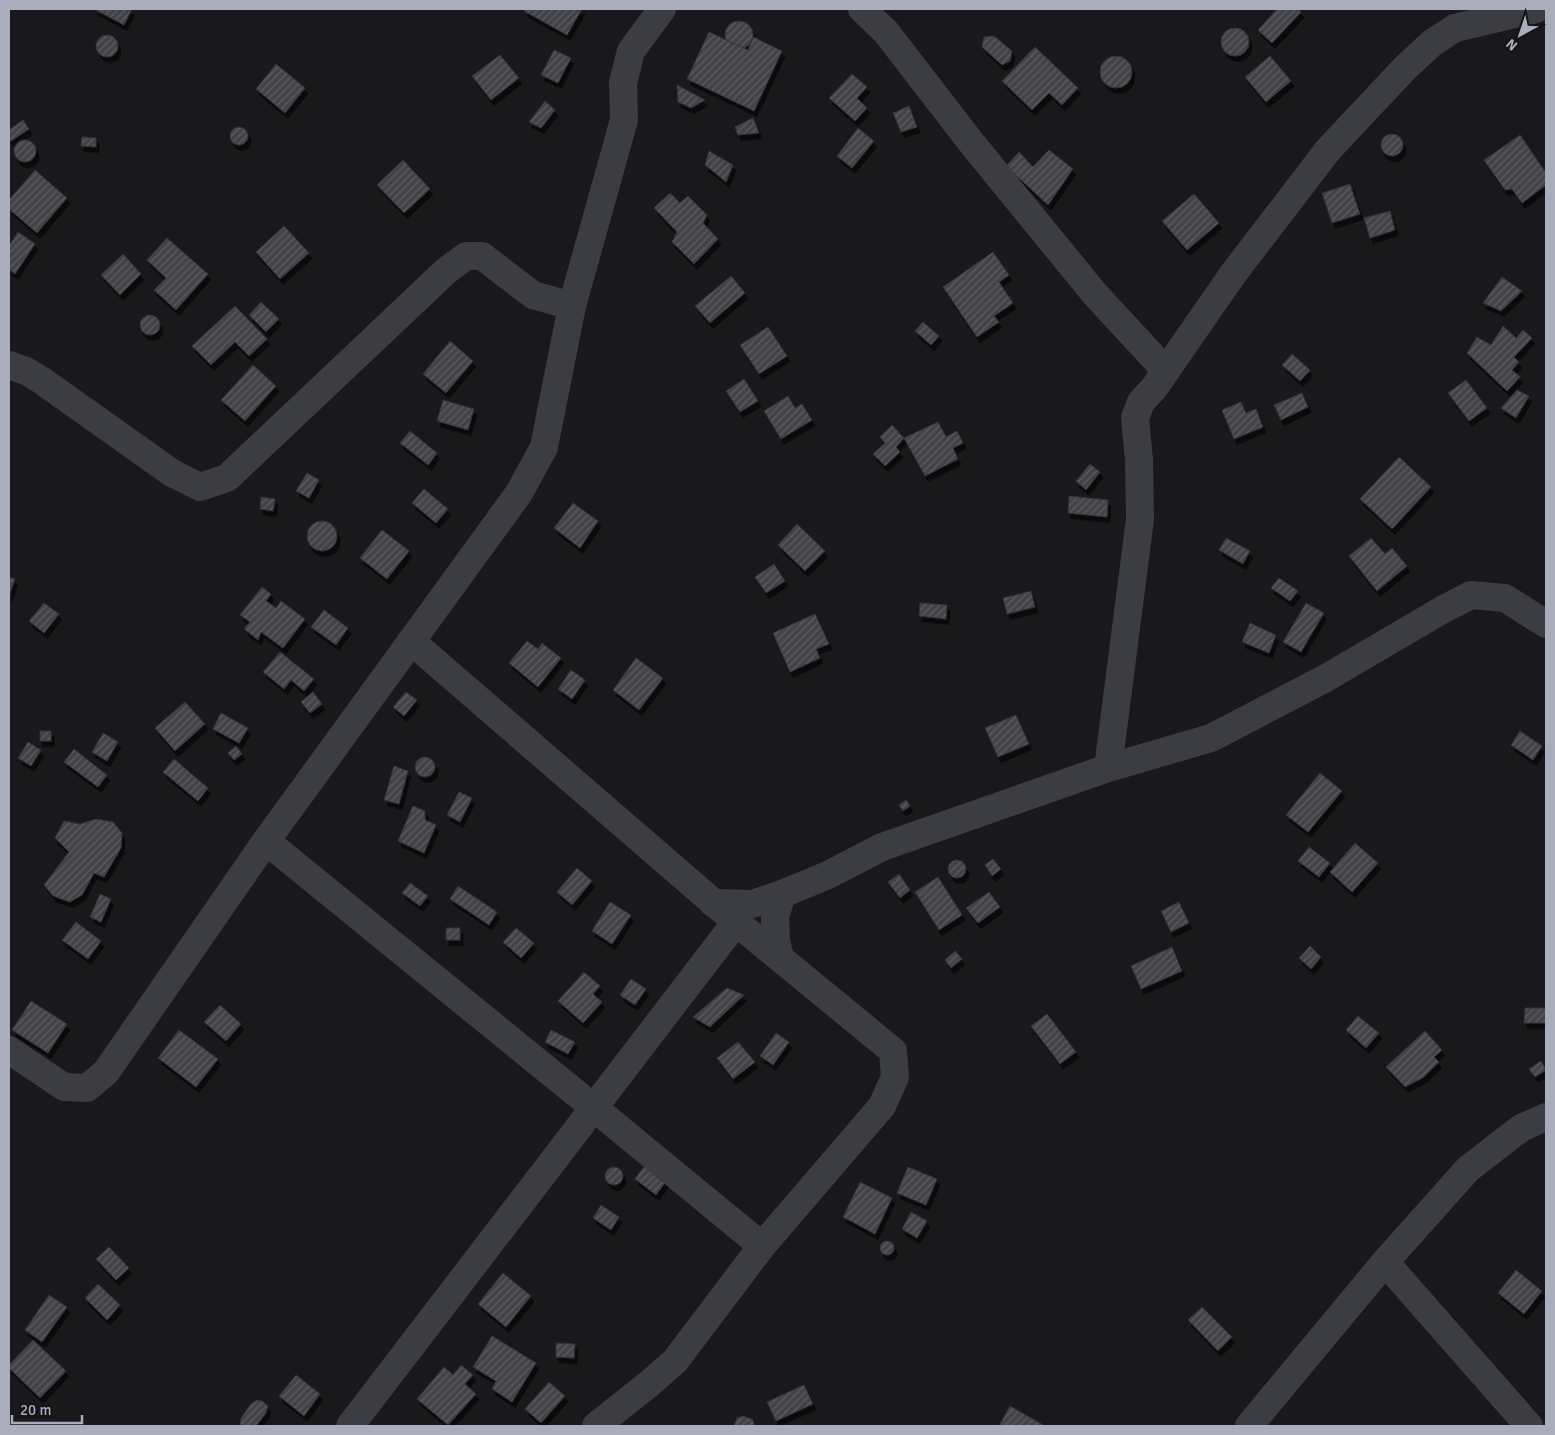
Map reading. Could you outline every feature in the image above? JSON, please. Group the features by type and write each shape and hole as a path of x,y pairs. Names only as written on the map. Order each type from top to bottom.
{"street":[{"path":"9,1050 64,1087 87,1088 106,1072 266,841 411,640 520,494 544,447 572,306 624,120 623,83 632,51 662,9"},
{"path":"862,9 886,32 970,141 1094,292 1166,371"},
{"path":"1108,768 1140,519 1139,460 1135,418 1141,402 1154,388 1234,274 1328,150 1405,68 1432,42 1455,28 1536,9"},
{"path":"9,365 26,371 41,380 172,473 200,487 227,478 446,271 466,256 482,256 534,295 572,306"},
{"path":"714,903 752,904 828,875 882,846 1108,768 1211,738 1326,678 1433,615 1471,596 1505,598 1546,624"},
{"path":"411,640 736,922 893,1051 896,1077 882,1106 762,1246 675,1360 650,1384 596,1426"},
{"path":"266,841 762,1246"},
{"path":"780,958 776,940 775,917 782,894"},
{"path":"352,1425 736,922"},
{"path":"1250,1426 1385,1262 1468,1169 1521,1128 1546,1117"},
{"path":"1385,1262 1529,1426"}],"building":[{"path":"94,9 132,9 124,25"},
{"path":"525,9 582,9 567,35 524,11"},
{"path":"1277,9 1298,9 1301,12 1272,43 1258,30"},
{"path":"739,21 749,25 753,35 749,45 739,49 729,45 725,35 729,25"},
{"path":"1235,28 1245,32 1249,42 1245,52 1235,56 1225,52 1221,42 1225,32"},
{"path":"709,32 748,50 753,37 782,51 754,111 687,79"},
{"path":"107,35 115,38 118,46 115,54 107,57 99,54 96,46 99,38"},
{"path":"994,36 1012,51 1010,61 1002,65 982,47 984,37"},
{"path":"1035,47 1078,88 1062,105 1049,93 1032,110 1002,81"},
{"path":"554,50 571,58 558,83 541,75"},
{"path":"500,55 519,78 491,100 472,76"},
{"path":"1116,56 1122,57 1127,61 1131,66 1131,78 1127,83 1122,87 1116,88 1110,87 1105,83 1101,78 1100,72 1101,66 1105,61 1110,57"},
{"path":"1270,56 1291,81 1266,102 1245,77"},
{"path":"276,64 305,88 285,113 256,89"},
{"path":"852,74 867,87 857,98 867,108 855,121 829,98"},
{"path":"677,85 705,100 691,108 678,102"},
{"path":"545,101 555,110 541,128 529,122"},
{"path":"909,106 917,127 901,132 893,113"},
{"path":"753,118 759,133 738,135 735,127"},
{"path":"23,120 29,129 11,141 9,130"},
{"path":"239,127 245,130 248,136 245,142 239,145 233,142 230,136 233,130"},
{"path":"858,128 874,141 852,168 837,156"},
{"path":"1392,134 1400,137 1403,145 1400,153 1392,156 1384,153 1381,145 1384,137"},
{"path":"1520,135 1546,173 1546,185 1522,203 1512,189 1505,190 1484,160"},
{"path":"82,137 96,138 96,147 81,146"},
{"path":"25,140 33,143 36,151 33,159 25,162 17,159 14,151 17,143"},
{"path":"1049,150 1073,169 1048,205 1006,166 1019,152 1033,167"},
{"path":"709,151 733,165 726,182 705,165"},
{"path":"403,160 430,189 404,213 377,185"},
{"path":"35,170 67,198 37,233 9,209 9,200"},
{"path":"1350,184 1360,214 1332,223 1322,193"},
{"path":"670,193 680,203 688,196 707,215 703,223 718,239 694,264 672,242 677,232 654,208"},
{"path":"1194,194 1219,223 1187,250 1162,221"},
{"path":"1390,211 1395,230 1370,238 1364,218"},
{"path":"284,226 309,253 280,279 256,252"},
{"path":"18,232 35,244 15,274 9,269 9,246"},
{"path":"167,238 208,274 176,310 154,290 166,278 147,260"},
{"path":"993,252 1009,275 999,282 1013,303 994,316 999,322 977,337 943,287"},
{"path":"123,254 141,274 120,295 101,275"},
{"path":"731,276 745,293 710,323 695,306"},
{"path":"1502,277 1522,291 1501,311 1483,303"},
{"path":"261,302 279,319 266,332 249,315"},
{"path":"235,306 267,339 249,356 235,342 211,365 192,346"},
{"path":"150,315 157,318 160,325 157,332 150,335 143,332 140,325 143,318"},
{"path":"923,322 939,336 931,345 915,331"},
{"path":"1503,326 1516,338 1523,330 1532,338 1514,357 1519,362 1512,370 1520,377 1507,391 1467,353 1477,337 1491,345"},
{"path":"768,327 787,356 759,374 740,345"},
{"path":"450,341 473,361 446,393 423,374"},
{"path":"1292,354 1310,370 1300,381 1282,365"},
{"path":"253,365 276,386 245,421 221,400"},
{"path":"744,379 758,401 740,412 726,391"},
{"path":"1466,380 1487,408 1469,421 1448,393"},
{"path":"1517,390 1529,396 1516,418 1501,408"},
{"path":"1302,393 1308,407 1281,420 1274,405"},
{"path":"788,396 795,408 802,404 812,420 781,439 764,411"},
{"path":"443,400 474,409 468,430 437,421"},
{"path":"1241,402 1246,413 1256,409 1263,427 1234,439 1222,410"},
{"path":"938,422 946,437 957,431 963,443 953,448 958,459 925,476 904,438"},
{"path":"892,425 904,438 896,447 900,452 885,466 873,454 885,443 880,437"},
{"path":"410,431 437,453 428,465 400,443"},
{"path":"1399,457 1431,487 1392,529 1360,499"},
{"path":"1090,464 1100,472 1086,490 1076,481"},
{"path":"307,473 319,480 309,498 296,491"},
{"path":"424,489 448,509 436,523 412,503"},
{"path":"1069,496 1108,500 1107,517 1068,513"},
{"path":"261,497 275,499 273,511 260,509"},
{"path":"573,503 598,521 580,548 554,528"},
{"path":"322,521 332,526 337,536 332,546 322,551 312,546 307,536 312,526"},
{"path":"797,524 825,551 805,571 778,545"},
{"path":"382,530 409,551 387,579 360,558"},
{"path":"1226,538 1250,551 1243,564 1219,550"},
{"path":"1371,538 1385,554 1392,548 1407,566 1377,591 1349,556"},
{"path":"774,564 785,581 766,593 755,577"},
{"path":"9,577 15,579 9,596"},
{"path":"1279,578 1298,591 1290,601 1271,588"},
{"path":"262,587 271,594 266,601 276,608 281,601 305,619 283,648 261,632 258,640 244,629 250,622 240,615"},
{"path":"1031,591 1035,607 1007,614 1003,598"},
{"path":"44,603 59,614 44,633 29,621"},
{"path":"920,603 947,605 946,619 919,616"},
{"path":"1306,603 1324,613 1301,652 1283,642"},
{"path":"324,610 348,628 336,645 311,627"},
{"path":"815,614 829,644 816,649 820,658 790,672 773,633"},
{"path":"1250,623 1276,635 1269,653 1242,642"},
{"path":"527,641 538,649 542,643 561,658 538,687 509,663"},
{"path":"280,652 314,679 304,691 291,680 284,689 263,672"},
{"path":"636,658 663,678 639,710 613,690"},
{"path":"571,670 585,680 572,699 558,689"},
{"path":"313,692 322,704 310,713 301,702"},
{"path":"406,692 417,700 404,716 393,707"},
{"path":"185,702 205,724 175,751 155,728"},
{"path":"221,713 248,728 239,743 213,729"},
{"path":"1016,715 1029,744 998,757 985,728"},
{"path":"40,731 51,731 51,741 40,741"},
{"path":"1520,731 1542,746 1533,760 1511,745"},
{"path":"103,733 118,742 107,761 92,752"},
{"path":"28,742 41,750 31,766 18,758"},
{"path":"236,746 242,754 234,760 228,753"},
{"path":"74,749 107,775 98,787 64,762"},
{"path":"425,757 432,760 435,767 432,774 425,777 418,774 415,767 418,760"},
{"path":"174,759 208,788 198,801 163,772"},
{"path":"394,766 408,771 399,804 384,800"},
{"path":"1320,773 1342,791 1308,832 1286,815"},
{"path":"459,792 472,798 460,822 447,815"},
{"path":"906,800 910,806 903,811 899,805"},
{"path":"413,806 425,811 425,820 436,825 424,853 398,841"},
{"path":"96,819 113,822 122,833 121,848 104,877 94,873 82,895 70,902 53,896 44,885 69,852 55,838 64,821 80,824"},
{"path":"1355,843 1378,863 1352,892 1330,872"},
{"path":"1309,847 1330,863 1319,877 1298,861"},
{"path":"993,859 1001,869 992,876 985,865"},
{"path":"957,860 965,865 966,869 961,877 957,878 949,873 948,869 953,861"},
{"path":"577,868 592,881 572,905 557,892"},
{"path":"899,874 910,890 900,898 888,882"},
{"path":"938,877 962,915 939,930 915,892"},
{"path":"410,883 428,896 420,906 402,893"},
{"path":"458,886 497,912 489,925 450,899"},
{"path":"989,892 1000,907 978,923 966,908"},
{"path":"100,894 111,899 101,922 90,917"},
{"path":"610,902 631,915 612,944 592,931"},
{"path":"1179,902 1189,923 1171,932 1161,911"},
{"path":"76,922 101,941 88,959 62,940"},
{"path":"446,928 460,928 460,940 446,940"},
{"path":"516,928 534,943 521,958 503,942"},
{"path":"1310,946 1321,957 1311,969 1299,958"},
{"path":"1172,947 1182,971 1141,989 1131,966"},
{"path":"955,951 962,959 951,968 945,960"},
{"path":"584,972 600,986 593,994 602,1002 583,1023 558,1001"},
{"path":"631,979 646,989 635,1005 620,995"},
{"path":"727,988 744,995 710,1027 693,1017"},
{"path":"31,1001 67,1024 48,1053 12,1030"},
{"path":"220,1005 241,1024 226,1041 204,1022"},
{"path":"1525,1008 1546,1008 1546,1023 1524,1023"},
{"path":"1047,1014 1076,1052 1060,1064 1031,1026"},
{"path":"1358,1016 1379,1033 1366,1048 1346,1030"},
{"path":"179,1030 218,1059 196,1087 158,1058"},
{"path":"551,1030 575,1042 568,1054 545,1042"},
{"path":"1425,1031 1442,1050 1434,1057 1439,1062 1424,1077 1405,1087 1386,1067"},
{"path":"776,1033 789,1042 773,1065 760,1056"},
{"path":"738,1042 755,1062 733,1079 717,1058"},
{"path":"1541,1061 1546,1070 1535,1077 1529,1069"},
{"path":"646,1164 667,1180 656,1195 635,1179"},
{"path":"610,1167 618,1167 623,1172 621,1183 610,1185 605,1180 605,1172"},
{"path":"908,1167 937,1179 926,1205 897,1193"},
{"path":"860,1182 892,1198 875,1234 843,1217"},
{"path":"601,1205 619,1217 611,1230 593,1218"},
{"path":"911,1212 927,1221 917,1238 902,1229"},
{"path":"884,1241 890,1241 894,1248 890,1255 884,1255 880,1251 880,1245"},
{"path":"109,1247 129,1268 116,1280 96,1259"},
{"path":"1516,1270 1542,1291 1524,1314 1498,1293"},
{"path":"503,1273 531,1296 506,1327 478,1304"},
{"path":"98,1284 120,1305 107,1320 85,1298"},
{"path":"49,1295 67,1307 42,1342 25,1330"},
{"path":"1202,1307 1232,1337 1218,1351 1188,1320"},
{"path":"492,1336 536,1363 512,1402 492,1389 496,1381 473,1367"},
{"path":"33,1340 66,1371 40,1398 9,1368 9,1365"},
{"path":"556,1343 575,1344 574,1358 556,1357"},
{"path":"461,1365 473,1375 465,1384 476,1394 448,1425 417,1399 444,1367 453,1375"},
{"path":"296,1375 320,1394 304,1416 279,1396"},
{"path":"549,1382 565,1396 541,1423 525,1409"},
{"path":"804,1385 813,1404 776,1421 767,1402"},
{"path":"257,1400 262,1401 268,1406 266,1413 256,1426 242,1426 240,1424 241,1418 251,1404"},
{"path":"1010,1406 1045,1426 999,1426"},
{"path":"743,1416 752,1419 755,1426 734,1426 737,1418"}]}
